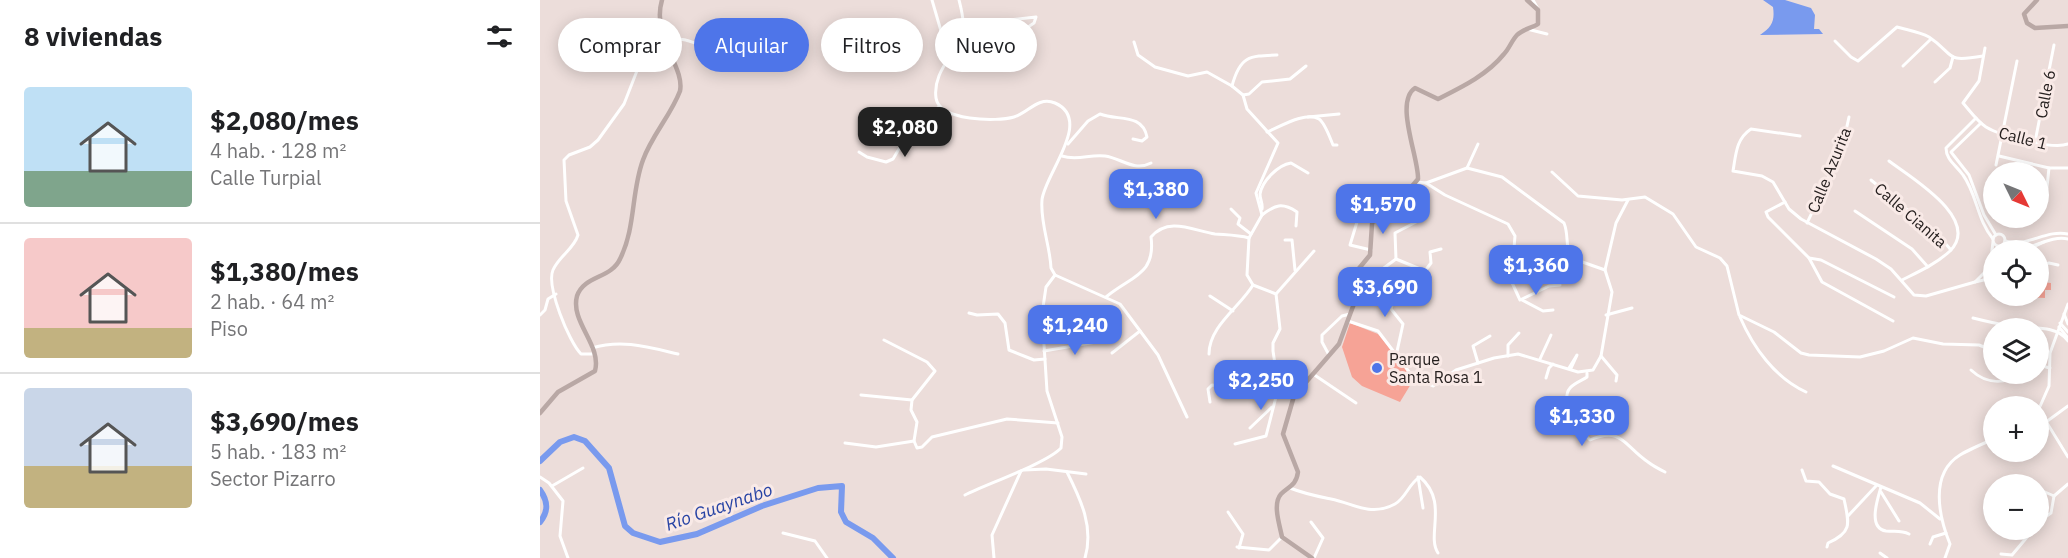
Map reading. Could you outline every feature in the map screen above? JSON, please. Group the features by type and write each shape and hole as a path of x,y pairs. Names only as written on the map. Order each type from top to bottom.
{"street":[{"path":"660,18 662,0"},
{"path":"932,0 937,18"},
{"path":"959,0 962,18"},
{"path":"1527,0 1538,10"},
{"path":"1311,522 1323,538 1313,558 1282,537 1277,501 1290,488 1298,472 1283,434 1294,396 1312,373 1337,349 1358,293 1356,272 1371,250 1372,224 1378,209 1408,191 1416,182 1418,174 1407,126 1408,98 1411,90 1420,89 1438,99 1451,90 1469,83 1500,59 1516,35 1538,24 1538,10 1533,0"},
{"path":"2037,0 2024,14 2027,23 2035,28 2068,26"},
{"path":"1836,41 1858,61 1897,27 1931,39 1953,57 1965,59 1983,56"},
{"path":"1527,29 1547,34"},
{"path":"1903,66 1931,39"},
{"path":"1134,42 1138,55 1155,67 1188,76 1207,72 1243,95 1247,109 1276,140 1278,147 1266,167 1256,193 1262,209"},
{"name":"Calle 6","path":"2035,142 2054,45"},
{"path":"1985,48 1979,81 1963,104 1980,123 1951,152 1969,175 1984,215 1996,235"},
{"path":"1232,86 1240,65 1250,56 1277,55"},
{"path":"1935,82 1950,68 1953,57"},
{"path":"1997,162 2017,61"},
{"path":"1243,95 1249,94 1262,82 1290,80 1306,66"},
{"path":"595,354 581,354 573,346 556,294 553,271 578,235 566,201 564,160 569,155 590,147 598,141 624,104 637,72"},
{"path":"540,413 558,392 595,371 595,354 578,313 577,296 584,284 610,272 619,261 632,221 643,159 680,91 681,81 677,72"},
{"path":"942,72 936,87 935,99 939,107 957,117 1001,119 1015,117 1040,102 1048,101 1065,109 1069,116 1067,146"},
{"path":"859,152 886,162 893,159 915,122 939,107"},
{"path":"862,114 878,113 891,133 904,137"},
{"path":"1133,139 1142,141 1147,137 1145,129 1138,121 1129,118 1114,119 1100,114 1088,121 1067,146 1048,176 1042,199 1051,268 1055,275 1120,304 1158,355 1187,417"},
{"path":"1267,132 1298,119 1339,114"},
{"name":"Calle Azurita","path":"1807,223 1824,189 1849,117"},
{"path":"1307,118 1318,119 1334,145 1338,145"},
{"path":"1976,118 1946,148 1946,154 1964,176 1980,218 1992,240"},
{"name":"Calle 1","path":"1980,123 2003,134 2051,146 2068,144"},
{"path":"1800,136 1751,129 1743,134 1739,141 1733,171 1762,176 1773,182 1785,202 1807,223 1876,259 1918,296 1983,280"},
{"path":"1467,168 1478,144"},
{"path":"1062,156 1071,159 1104,156 1137,167 1151,164"},
{"path":"2000,156 2019,162"},
{"path":"1889,161 1948,207 1956,224 1955,243 1951,250 1928,267 1902,280"},
{"path":"1262,215 1260,194 1270,176 1280,166 1291,163 1308,173"},
{"path":"1416,182 1426,183 1467,168 1502,177 1564,224 1568,233 1567,251 1571,258 1605,270"},
{"path":"2049,168 2068,168"},
{"path":"1552,172 1578,196 1628,200 1645,197 1679,219 1696,247 1720,258 1727,266 1739,315 1748,334 1776,372 1790,385 1806,392"},
{"name":"Calle Cianita","path":"1871,180 1938,235 1951,250"},
{"path":"1426,183 1445,195 1508,224 1515,236 1513,260 1508,274 1520,300 1543,311 1553,310"},
{"path":"1628,200 1616,224 1605,270 1612,292 1606,315 1601,356 1597,366 1587,373 1587,377 1570,388 1567,395 1571,414 1581,432 1590,440 1600,434 1618,436 1648,463 1665,471"},
{"path":"1785,202 1769,208 1766,212 1768,217 1809,258 1822,282 1893,321"},
{"path":"1276,294 1253,285 1247,275 1250,236 1262,215 1274,206 1288,206 1297,212 1296,226"},
{"path":"1231,209 1240,218 1238,224 1250,236"},
{"path":"1855,211 1912,249 1928,267"},
{"path":"1357,222 1350,245 1371,250"},
{"path":"1396,259 1395,233 1416,222"},
{"path":"1106,297 1149,264 1153,252 1151,237 1156,231 1184,225 1213,234 1250,236"},
{"path":"2032,240 2054,233 2068,234"},
{"path":"1994,240 1996,235"},
{"path":"1996,235 2002,235 2004,240"},
{"path":"2049,241 2068,239"},
{"path":"1285,240 1292,240 1295,272"},
{"path":"1396,259 1425,271 1431,263 1430,252 1441,249"},
{"path":"1294,396 1275,364 1273,343 1280,329 1276,294 1314,251"},
{"path":"1809,258 1821,260 1893,297"},
{"path":"1358,293 1363,293 1377,273 1396,259"},
{"path":"2049,263 2058,265"},
{"path":"994,558 992,535 1022,471 1060,448 1062,437 1047,391 1042,314 1046,287 1055,275"},
{"path":"1975,282 1983,276"},
{"path":"1369,285 1379,280 1396,290 1391,309 1402,324 1396,356"},
{"path":"1209,354 1217,328 1253,285"},
{"path":"1520,300 1549,286 1560,285"},
{"path":"540,315 545,310 548,299 556,294"},
{"path":"1210,296 1233,311"},
{"path":"2045,396 2049,386 2050,353 2068,304"},
{"path":"1606,315 1632,308"},
{"path":"969,313 998,314 1005,323 1010,350 1034,360 1045,359"},
{"path":"1329,356 1322,342 1322,335 1342,316 1350,314"},
{"path":"2064,314 2068,324"},
{"path":"1739,315 1774,332 1801,353 1809,355 1860,357 1884,351 1913,338 1943,344 1983,347"},
{"path":"1973,318 2058,332 2068,340"},
{"path":"1348,321 1377,332 1413,377 1433,386 1456,370 1518,354 1587,373"},
{"path":"2060,325 2068,332"},
{"path":"2060,325 2068,340"},
{"path":"1112,354 1140,331"},
{"path":"1508,356 1508,345 1519,333"},
{"path":"1540,359 1551,335"},
{"path":"1478,363 1473,346 1490,336"},
{"path":"884,340 927,362 934,368 931,378 912,400 911,410 917,422 914,441 920,448 932,437 1007,419 1058,423"},
{"path":"1044,351 1102,340"},
{"path":"592,348 608,343 628,343 678,354"},
{"path":"1601,356 1617,375 1616,381"},
{"path":"1546,378 1549,368 1555,363"},
{"path":"1971,370 1983,380"},
{"path":"1312,373 1356,403"},
{"path":"1210,402 1208,389 1212,385 1259,392 1285,381"},
{"path":"1235,444 1266,436 1278,389 1285,381"},
{"path":"861,395 912,400"},
{"path":"1250,428 1274,403"},
{"path":"2049,420 2068,406"},
{"path":"2049,427 2068,457"},
{"path":"845,443 876,447 914,441"},
{"path":"1945,558 1950,544 1940,519 1941,480 1949,464 1958,456 1983,444"},
{"path":"1833,466 1920,503 1940,519"},
{"path":"552,486 582,468"},
{"path":"964,495 1000,477 1022,471 1046,469 1086,474"},
{"path":"1802,470 1806,481 1819,482 1830,494 1844,499 1848,516 1845,534 1828,543 1827,547"},
{"path":"1067,472 1085,515 1089,541 1085,558"},
{"path":"540,477 552,486 563,501 560,536 568,558"},
{"path":"1290,488 1312,497 1373,511 1396,503 1418,477"},
{"path":"1418,477 1423,508"},
{"path":"1418,477 1424,479 1435,501 1434,546 1438,553"},
{"path":"2049,514 2054,496 2068,484"},
{"path":"1848,516 1876,486"},
{"path":"1881,488 1882,496 1899,521"},
{"path":"1881,488 1874,513 1878,526 1884,531 1902,531 1909,534"},
{"path":"2049,494 2054,496"},
{"path":"1228,512 1243,534 1238,547 1269,550 1282,537"},
{"path":"783,532 815,541 827,558"},
{"path":"1930,544 1933,537 1946,533"},
{"path":"2001,554 2012,555 2024,540"},
{"path":"1880,554 1887,558"}],"shaded area":[{"name":"Parque Santa Rosa 1","path":"1350,323 1378,334 1414,379 1400,402 1362,386 1352,377 1342,347"}],"water":[{"path":"1763,0 1785,0 1811,8 1815,15 1814,29 1819,29 1823,34 1760,35 1770,26 1774,16 1773,7"}],"waterway":[{"name":"Río Guaynabo","path":"540,461 560,442 574,437 585,441 609,468 625,526 633,533 660,542 697,534 762,506 818,488 842,486 841,512 846,522 873,538 893,558"},
{"name":"Río Guaynabo","path":"540,490 545,498 546,506 545,514 540,522"}],"place":[{"name":"Parque Santa Rosa 1","path":"1377,368"}]}
